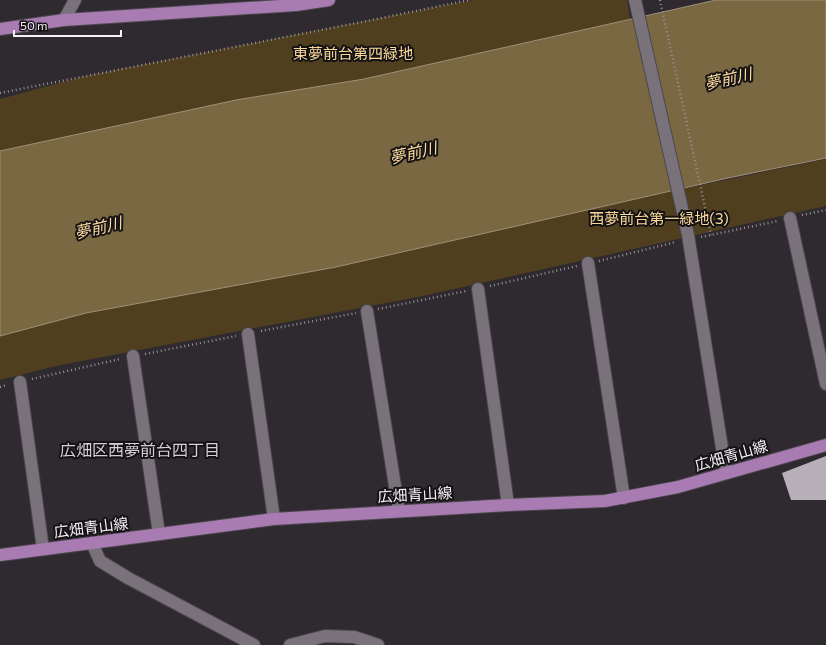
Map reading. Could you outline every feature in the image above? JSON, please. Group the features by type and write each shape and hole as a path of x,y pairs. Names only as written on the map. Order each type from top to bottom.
{"main road":[{"path":"0,29 64,20 296,5 328,0"},
{"name":"広畑青山線","path":"0,554 274,519 508,505 605,501 678,487 826,445"}],"street":[{"path":"64,20 75,0"},
{"path":"635,0 689,237 726,473"},
{"path":"790,218 826,384"},
{"path":"588,263 624,498"},
{"path":"478,289 508,505"},
{"path":"367,311 399,511"},
{"path":"248,334 274,519"},
{"path":"134,356 160,534"},
{"path":"20,382 43,549"},
{"path":"92,543 100,561 128,578 254,645"},
{"path":"290,645 325,636 354,637 378,645"}],"path":[{"path":"0,93 469,0"},
{"path":"660,0 711,235"},
{"path":"0,387 134,356 478,289 689,237 711,235 826,210"}],"green space":[{"name":"東夢前台第四緑地","path":"472,0 627,0 630,19 364,79 0,151 0,99 85,76"},
{"name":"西夢前台第一緑地(3)","path":"826,159 826,206 423,296 56,366 0,380 0,336 86,313"}],"water":[{"name":"夢前川","path":"716,0 826,0 826,158 728,178 336,267 86,313 0,336 0,151 236,100 364,79"}],"building":[{"path":"826,456 826,500 791,500 782,473"}],"district":[{"name":"広畑区西夢前台四丁目","path":"140,449"}]}
